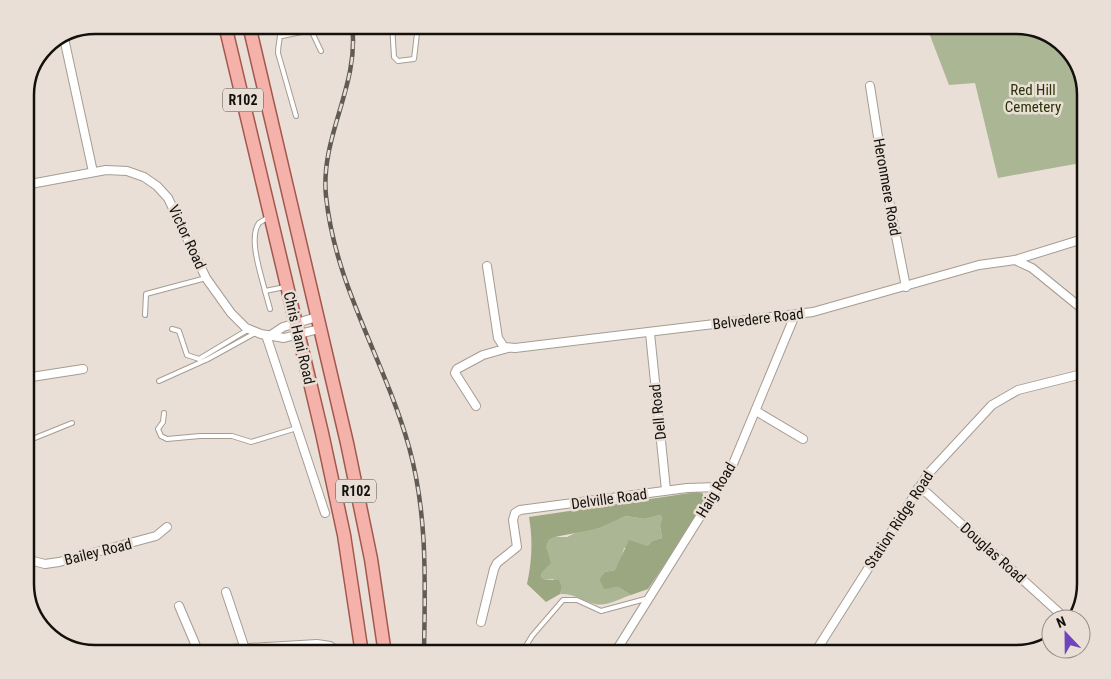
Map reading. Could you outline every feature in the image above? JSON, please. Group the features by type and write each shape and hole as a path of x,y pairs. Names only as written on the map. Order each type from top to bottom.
{"main road":[{"name":"Chris Hani Road","path":"232,34 344,535 361,645"},
{"name":"Chris Hani Road","path":"251,34 371,559 384,645"}],"street":[{"path":"65,42 93,172"},
{"name":"Heronmere Road","path":"870,86 884,175 906,287"},
{"name":"Victor Road","path":"34,183 106,170 127,171 144,176 168,198 177,213 206,278 231,314 252,331"},
{"name":"Belvedere Road","path":"476,406 457,379 455,373 457,369 483,355 508,348 795,315 906,287 979,265 1015,260 1077,241"},
{"path":"1015,260 1032,268 1077,305"},
{"path":"488,266 496,328 500,343 508,348"},
{"name":"Haig Road","path":"620,645 733,464 795,315"},
{"path":"252,331 284,338 297,329 318,323"},
{"path":"269,335 282,327 297,329 318,323"},
{"name":"Dell Road","path":"650,333 666,490"},
{"path":"269,335 325,513"},
{"path":"34,377 82,369"},
{"name":"Station Ridge Road","path":"820,645 918,488 962,436 992,405 1004,396 1018,390 1077,375"},
{"path":"756,411 803,439"},
{"name":"Delville Road","path":"481,622 494,569 497,563 518,547 513,516 520,510 666,490 709,486 718,488"},
{"name":"Douglas Road","path":"918,488 927,493 1055,609"},
{"name":"Bailey Road","path":"34,561 45,564 60,562 156,536 167,527"},
{"path":"226,592 244,645"},
{"path":"179,606 196,645"},
{"path":"305,645 327,645"}],"lane":[{"path":"292,34 282,36 278,44 278,53 296,116"},
{"path":"313,34 322,51"},
{"path":"393,34 394,57 398,61 408,61 416,57 417,34"},
{"path":"270,309 257,254 255,235 259,223 271,216"},
{"path":"145,315 146,294 206,278"},
{"path":"265,291 287,286"},
{"path":"172,329 179,331 187,355 199,359 252,331"},
{"path":"159,381 216,355 252,331"},
{"path":"164,413 159,433 167,439 232,436 250,442 297,428"},
{"path":"34,438 72,423"},
{"path":"526,645 562,600 577,600 601,611 651,598"}],"green space":[{"name":"Red Hill Cemetery","path":"929,34 1024,34 1047,42 1065,58 1076,83 1077,164 998,178 975,83 949,85"},
{"path":"697,492 702,493 706,499 705,505 648,589 631,595 618,587 604,589 599,579 605,572 615,570 629,540 647,546 652,541 662,538 660,525 662,518 660,515 645,519 626,516 600,528 555,537 549,540 546,547 551,563 542,572 541,577 545,580 559,580 562,588 560,594 546,602 527,584 531,550 529,517"},
{"path":"660,515 662,518 660,525 662,538 652,541 647,546 624,548 615,570 605,572 599,579 604,588 618,587 631,595 599,605 574,596 560,594 562,588 553,579 545,580 541,577 549,540 555,537 567,537 579,531 600,528 626,516 645,519"}],"railway":[{"path":"352,34 353,47 346,90 329,152 326,196 331,229 339,261 399,415 415,473 424,550 424,645"}]}
